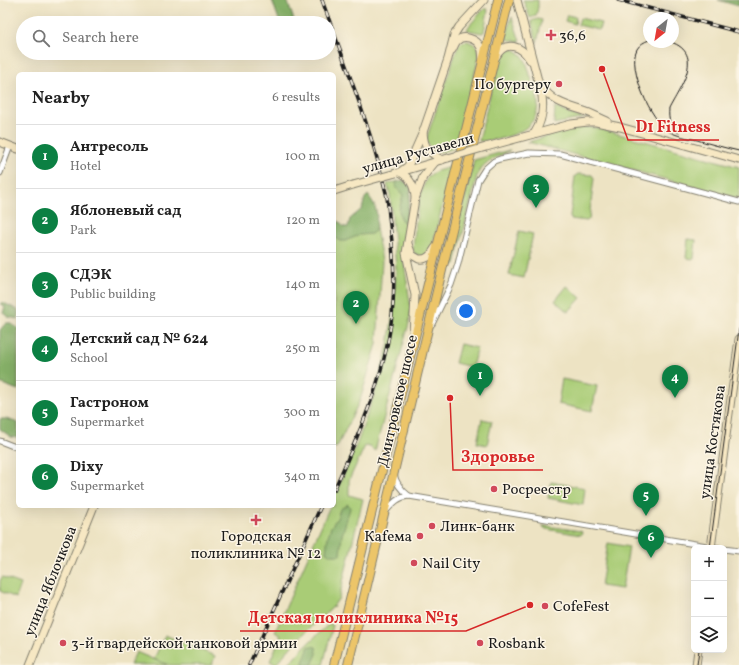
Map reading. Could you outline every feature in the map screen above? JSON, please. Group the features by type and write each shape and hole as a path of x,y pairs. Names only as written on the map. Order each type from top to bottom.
{"main road":[{"path":"398,172 408,166 423,132 448,59 454,35 459,27 484,0"},
{"name":"Дмитровское шоссе","path":"334,665 498,0"},
{"name":"Дмитровское шоссе","path":"348,665 509,0"},
{"path":"517,0 542,96 543,111 540,123 534,134"},
{"path":"448,59 457,41 461,38 465,38 474,40 479,44 481,47 483,60"},
{"path":"494,60 500,50 514,46 526,53 535,68"},
{"path":"540,85 555,100 571,108 587,112 620,127 739,160"},
{"name":"улица Руставели","path":"336,189 570,124 588,122 604,123 620,127"},
{"path":"415,198 424,177 442,160 427,150 424,143 423,132"},
{"path":"0,142 16,148"},
{"path":"398,172 407,176 412,182 415,191 406,253 406,260 415,296 413,343"},
{"path":"408,243 412,255 422,259 430,256 435,249 440,236"},
{"name":"улица Костякова","path":"714,545 739,339"},
{"name":"улица Яблочкова","path":"30,665 93,508"},
{"path":"696,665 698,653"}],"street":[{"path":"0,173 10,146"},
{"path":"428,331 451,284 458,264 478,180 484,169 494,161 521,154 560,154 739,202"},
{"path":"0,441 16,447"},
{"path":"394,474 396,482 400,488 409,496"},
{"path":"374,501 376,497 382,496 386,499 386,508"},
{"path":"386,508 404,496 409,496 696,545"},
{"path":"727,549 739,551"}],"green space":[{"path":"272,0 287,0 293,16 278,16"},
{"path":"523,0 538,0 536,16 530,18"},
{"path":"718,0 739,0 739,6"},
{"path":"484,9 488,10 484,32 482,33 467,30 469,26"},
{"path":"567,15 576,17 575,24 565,21"},
{"path":"512,17 520,41 520,42 506,39"},
{"path":"580,18 601,23 599,30 578,25"},
{"path":"538,19 542,20 537,43 531,21"},
{"path":"467,41 476,46 479,56 457,147 445,151 437,151 430,147 427,143 427,137 458,46 462,42"},
{"path":"512,49 523,56 526,63 537,97 537,112 531,123 526,128 515,134 503,138 479,141 498,60 500,55 507,50"},
{"path":"555,107 569,114 585,118 554,124"},
{"path":"584,127 597,128 739,167 739,199 528,142"},
{"path":"510,150 487,162 480,170 477,176 455,264 451,265 449,262 474,160"},
{"path":"452,167 431,251 422,257 414,253 413,248 422,190 425,182 431,174"},
{"path":"578,174 592,175 594,178 589,219 587,221 571,219 570,216 575,176"},
{"path":"402,180 411,188 405,223 401,220 399,210 403,195 396,187 396,183"},
{"path":"404,181 407,183 411,191 402,249 411,309 409,323 375,451 370,447 365,446 349,480 349,495 363,499 339,598 332,608 299,638 276,664 270,661 281,636 275,632 329,508 336,508 336,491 358,441 376,389 388,346 394,305 396,268 390,194 387,184"},
{"path":"368,195 374,204 377,221 375,231 371,234 360,235 345,241 341,241 336,238 336,220 344,227 348,227 350,219 362,209 365,198"},
{"path":"367,223 376,228 382,261 377,344 360,400 336,447 336,232"},
{"path":"519,231 533,234 524,278 509,275"},
{"path":"688,239 696,240 694,259 686,258"},
{"path":"567,286 581,298 568,312 555,301"},
{"path":"2,302 16,309 16,319 8,317 3,313 5,306 0,304"},
{"path":"6,323 10,323 16,327 16,389 0,383 0,330"},
{"path":"460,344 477,348 472,367 455,363"},
{"path":"562,379 597,386 592,411 558,404"},
{"path":"0,419 7,419 16,422 16,438 11,437 0,429"},
{"path":"482,419 492,421 487,445 477,443"},
{"path":"551,482 585,488 583,505 548,498"},
{"path":"348,504 350,508 342,535 340,555 332,555 326,552 328,536 340,509"},
{"path":"542,526 581,531 582,533 581,535 546,529"},
{"path":"608,543 629,547 622,589 601,586"},
{"path":"2,577 21,584 16,598 0,591 0,581"},
{"path":"329,624 333,625 323,665 288,665 305,646"},
{"path":"165,635 215,656 212,665 169,665 154,659"},
{"path":"309,646 316,647 317,654 312,665 302,665"},
{"path":"136,652 167,665 130,665"}],"tram line":[{"path":"643,43 637,49 635,68 642,93 661,125 668,131 679,136 739,151"},
{"path":"679,47 687,55 687,72 669,109 670,123 679,133"},
{"path":"710,545 739,329"},
{"path":"697,665 699,653"}],"railway":[{"path":"322,0 328,16"},
{"path":"618,0 739,32"},
{"path":"336,39 372,141 386,192 392,238 394,271 393,304 386,351 372,399 336,486"},
{"path":"249,665 320,508"}],"place":[{"name":"36,6","path":"551,35"},
{"name":"D1 Fitness","path":"602,69"},
{"name":"По бургеру","path":"559,84"},
{"name":"СДЭК","path":"536,208"},
{"name":"Яблоневый сад","path":"356,324"},
{"name":"Антресоль","path":"480,396"},
{"name":"Здоровье","path":"450,398"},
{"name":"Детский сад № 624","path":"675,398"},
{"name":"Росреестр","path":"494,489"},
{"name":"Гастроном","path":"646,516"},
{"name":"Городская поликлиника № 12","path":"256,520"},
{"name":"Линк-банк","path":"432,526"},
{"name":"Каfема","path":"420,536"},
{"name":"Dixy","path":"651,558"},
{"name":"Nail City","path":"414,563"},
{"name":"Детская поликлиника №15","path":"530,605"},
{"name":"CofeFest","path":"545,606"},
{"name":"3-й гвардейской танковой армии","path":"63,643"},
{"name":"Rosbank","path":"480,643"}]}
